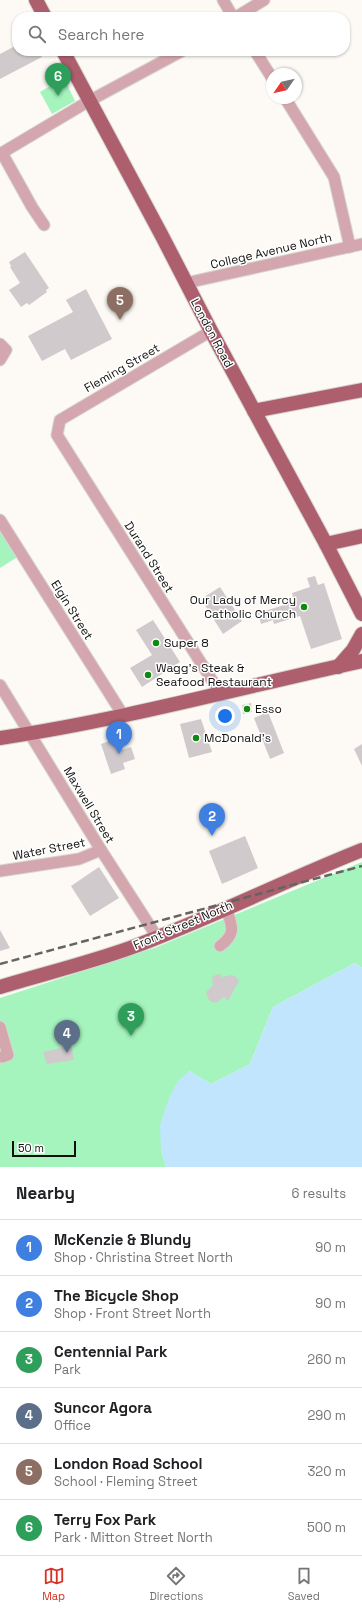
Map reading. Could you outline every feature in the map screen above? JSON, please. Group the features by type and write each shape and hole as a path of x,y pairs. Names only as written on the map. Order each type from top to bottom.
{"main road":[{"path":"36,0 42,12"},
{"name":"London Road","path":"66,56 162,236 210,332 326,544 362,614"},
{"path":"254,411 362,390"},
{"path":"326,544 362,536"},
{"path":"338,667 353,650 362,634"},
{"path":"0,738 30,734 123,715 362,661"},
{"name":"Front Street North","path":"0,987 129,948 226,908 308,871 362,850"}],"street":[{"path":"223,0 230,12"},
{"path":"244,12 264,0"},
{"path":"44,225 1,153 89,101 173,56"},
{"path":"258,56 266,68"},
{"path":"288,104 334,177 350,247"},
{"name":"College Avenue North","path":"186,283 362,244"},
{"name":"Fleming Street","path":"56,435 60,420 210,332"},
{"path":"0,360 2,359 3,347"},
{"name":"Durand Street","path":"56,435 220,693"},
{"name":"Elgin Street","path":"0,520 123,715"},
{"name":"Maxwell Street","path":"0,685 157,937"},
{"name":"Water Street","path":"0,871 79,859 102,850"},
{"path":"220,946 227,940 233,927 226,908"},
{"path":"0,1029 8,1055 2,1057"}],"green space":[{"path":"64,78 75,101 52,114 40,92"},
{"path":"0,526 19,556 0,568"},
{"path":"362,862 362,968 355,963 273,1007 250,1064 211,1084 189,1071 161,1150 166,1167 0,1167 0,998 157,947"}],"water":[{"path":"355,963 362,968 362,1167 166,1167 161,1150 160,1125 169,1098 178,1081 189,1071 211,1084 250,1064 273,1007"}],"building":[{"path":"12,48 12,56 42,57 0,79 0,54"},
{"path":"25,252 49,288 46,290 47,292 29,305 27,303 21,307 9,290 20,283 10,267 9,262"},
{"path":"86,289 112,339 71,360 65,349 42,361 28,336 73,312 66,300"},
{"name":"Our Lady of Mercy Catholic Church","path":"315,576 318,585 324,583 342,639 311,649 300,616 274,624 273,620 261,624 258,613 294,602 292,593 310,587 307,578"},
{"path":"220,587 242,621 223,634 201,599"},
{"name":"Super 8","path":"153,620 180,662 142,687 130,668 152,655 136,630"},
{"path":"251,703 252,712 243,714 242,705"},
{"path":"268,712 284,753 270,759 254,718"},
{"name":"McDonald's","path":"201,719 212,752 189,758 180,724"},
{"path":"118,738 122,750 131,747 135,759 123,763 125,769 111,774 101,744"},
{"path":"362,744 362,766 354,749"},
{"path":"245,836 258,868 222,884 209,851"},
{"path":"99,867 119,898 90,916 71,886"},
{"path":"0,930 10,948 0,951"},
{"path":"218,974 222,977 232,975 239,981 228,1001 224,997 218,1002 214,1003 209,1000 206,993 213,985 213,976"},
{"path":"71,1044 74,1060 47,1064 43,1052"}],"railway":[{"path":"0,964 362,866"}],"place":[{"name":"Terry Fox Park","path":"58,96"},
{"name":"London Road School","path":"120,320"},
{"name":"Our Lady of Mercy Catholic Church","path":"304,607"},
{"name":"Super 8","path":"156,643"},
{"name":"Wagg's Steak & Seafood Restaurant","path":"148,675"},
{"name":"Esso","path":"247,709"},
{"name":"McDonald's","path":"196,738"},
{"name":"McKenzie & Blundy","path":"119,754"},
{"name":"The Bicycle Shop","path":"212,836"},
{"name":"Centennial Park","path":"131,1036"},
{"name":"Suncor Agora","path":"67,1053"}]}
